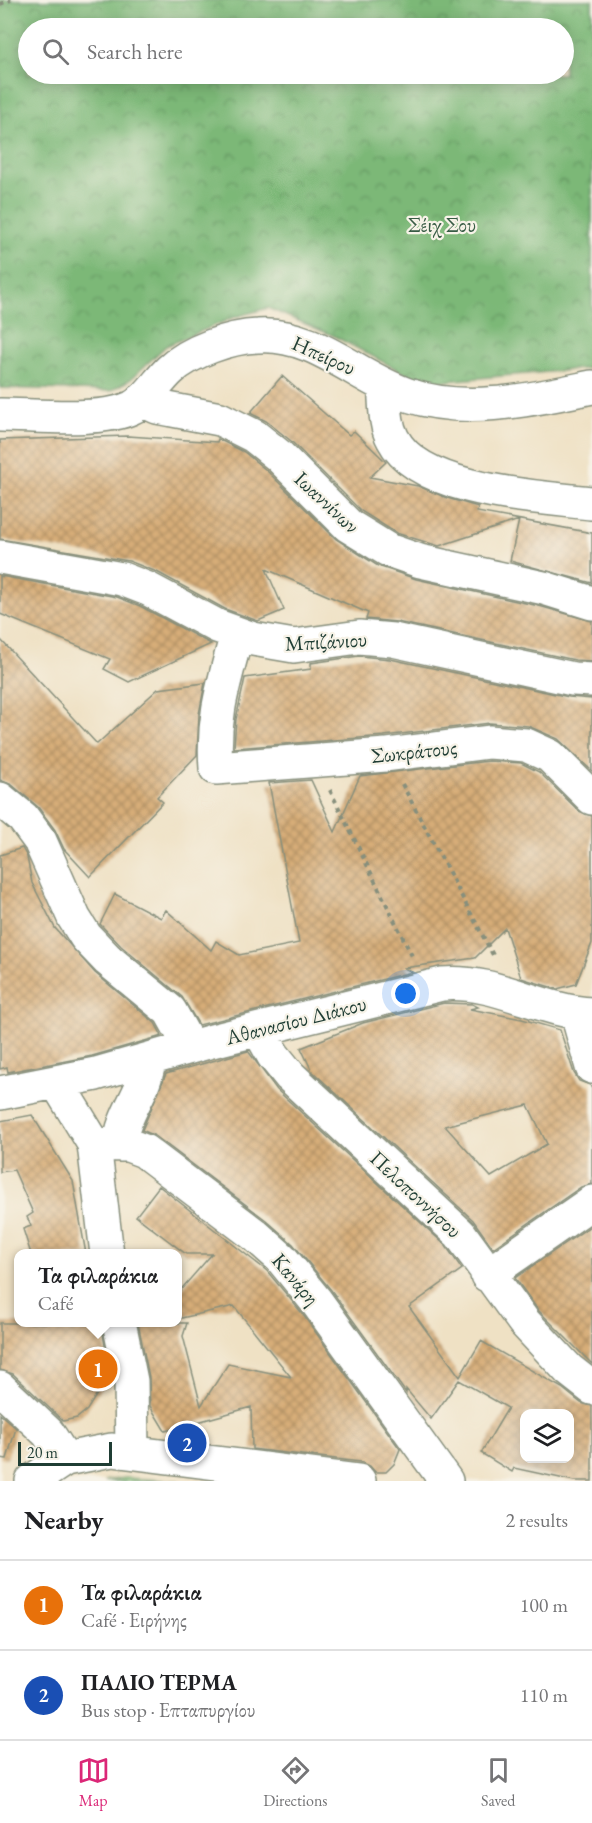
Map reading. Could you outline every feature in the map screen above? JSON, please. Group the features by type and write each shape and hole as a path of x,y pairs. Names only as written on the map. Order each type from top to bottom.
{"street":[{"name":"Ηπείρου","path":"0,415 108,414 132,408 171,369 188,358 212,347 258,336 283,337 317,348 384,385 427,401 465,404 542,397 592,387"},
{"path":"384,385 387,423 392,439 414,465 451,481 527,495 592,503"},
{"name":"Ιωαννίνων","path":"142,400 158,407 220,419 254,436 279,456 349,526 388,550 420,561 544,588 592,603"},
{"name":"Μπιζάνιου","path":"0,557 122,579 237,634 294,646 353,638 393,640 573,679 592,680"},
{"name":"Σωκράτους","path":"237,634 216,717 214,738 216,768 386,754 489,742 526,745 550,756 592,798"},
{"path":"2,807 40,841 74,918 86,937 108,960 170,1011 190,1047"},
{"name":"Αθανασίου Διάκου","path":"0,1093 57,1083 426,986 474,983 545,1006 585,1014"},
{"path":"585,1014 592,1067"},
{"name":"Πελοποννήσου","path":"259,1030 273,1055 290,1076 460,1234 487,1275 536,1336 592,1388"},
{"path":"106,1249 107,1144 124,1122 146,1075 149,1059"},
{"path":"57,1083 107,1144"},
{"name":"Κανάρη","path":"107,1144 135,1147 156,1158 280,1258 316,1301 446,1481"},
{"path":"487,1275 592,1202"},
{"path":"120,1327 131,1382 132,1451"},
{"path":"0,1388 48,1433 65,1459"},
{"path":"32,1481 65,1459 101,1451 132,1451 359,1481"}],"path":[{"path":"0,4 11,0"},
{"path":"386,754 514,995"},
{"path":"315,760 426,986"}],"green space":[{"name":"Σέιχ Σου","path":"0,0 592,0 592,368 423,383 334,336 268,308 235,317 166,346 131,379 111,391 0,388"},
{"path":"125,1478 179,1481 105,1481"}],"building":[{"path":"282,376 349,435 354,431 386,462 370,477 418,486 478,507 477,512 592,533 592,583 510,561 519,520 439,546 396,533 361,511 291,441 266,421 250,413"},
{"path":"128,436 217,442 218,439 244,452 266,470 336,539 378,566 416,579 539,606 592,621 592,661 575,660 397,622 366,619 368,613 266,569 284,610 258,621 225,609 157,572 129,561 0,539 0,440"},
{"path":"0,576 117,597 140,606 211,644 129,682 104,669 110,659 0,614"},
{"path":"0,639 97,744 158,689 205,683 199,714 197,755 157,797 163,802 90,877 64,849 55,830 38,807 12,785 0,780"},
{"path":"359,656 390,659 569,697 592,699 592,771 558,739 528,726 490,723 384,736 234,748 236,719 245,678 311,669 311,663"},
{"path":"489,761 521,763 539,772 579,811 592,816 592,943 576,984 557,989 521,978 505,928 475,958 404,968 412,972 199,1025 182,997 121,946 100,924 115,894 161,918 166,910 211,950 216,941 239,955 299,943 269,783 311,780 335,832 360,776"},
{"path":"22,848 27,857 32,883 55,928 95,973 155,1023 162,1036 92,1056 8,1072 7,1067 0,1069 0,855"},
{"path":"444,1003 472,1004 478,1007 470,1009 522,1019 560,1030 574,1073 579,1081 590,1085 592,1089 592,1184 581,1187 493,1248 473,1220 312,1071 301,1048 363,1023","holes":["528,1105 547,1144 491,1177 445,1126"]},
{"path":"248,1051 277,1090 446,1246 462,1269 409,1307 460,1377 481,1341 562,1388 581,1403 592,1406 592,1481 574,1481 514,1468 512,1472 481,1453 508,1408 459,1380 431,1419 406,1389 406,1393 331,1290 293,1244 266,1220 155,1136 142,1130 166,1074"},
{"path":"32,1115 73,1181 85,1249 29,1249 23,1229 31,1226 27,1217 33,1213 14,1170 0,1172 0,1121"},
{"path":"159,1186 267,1271 301,1312 400,1449 394,1464 386,1472 375,1472 370,1466 361,1462 252,1449 251,1407 165,1431 150,1406 149,1377 139,1327 182,1327 182,1323 187,1323 183,1336 201,1406 228,1364 291,1377 234,1306 182,1318 182,1288 212,1254 186,1254 136,1216"},
{"path":"592,1225 592,1364 538,1310 515,1278"},
{"path":"0,1323 14,1323 14,1327 102,1327 110,1373 87,1410 77,1418 63,1421 13,1374 0,1370"},
{"path":"0,1414 16,1428 7,1459 0,1458"}],"place":[{"name":"Τα φιλαράκια","path":"98,1369"},
{"name":"ΠΑΛΙΟ ΤΕΡΜΑ","path":"187,1443"}]}
